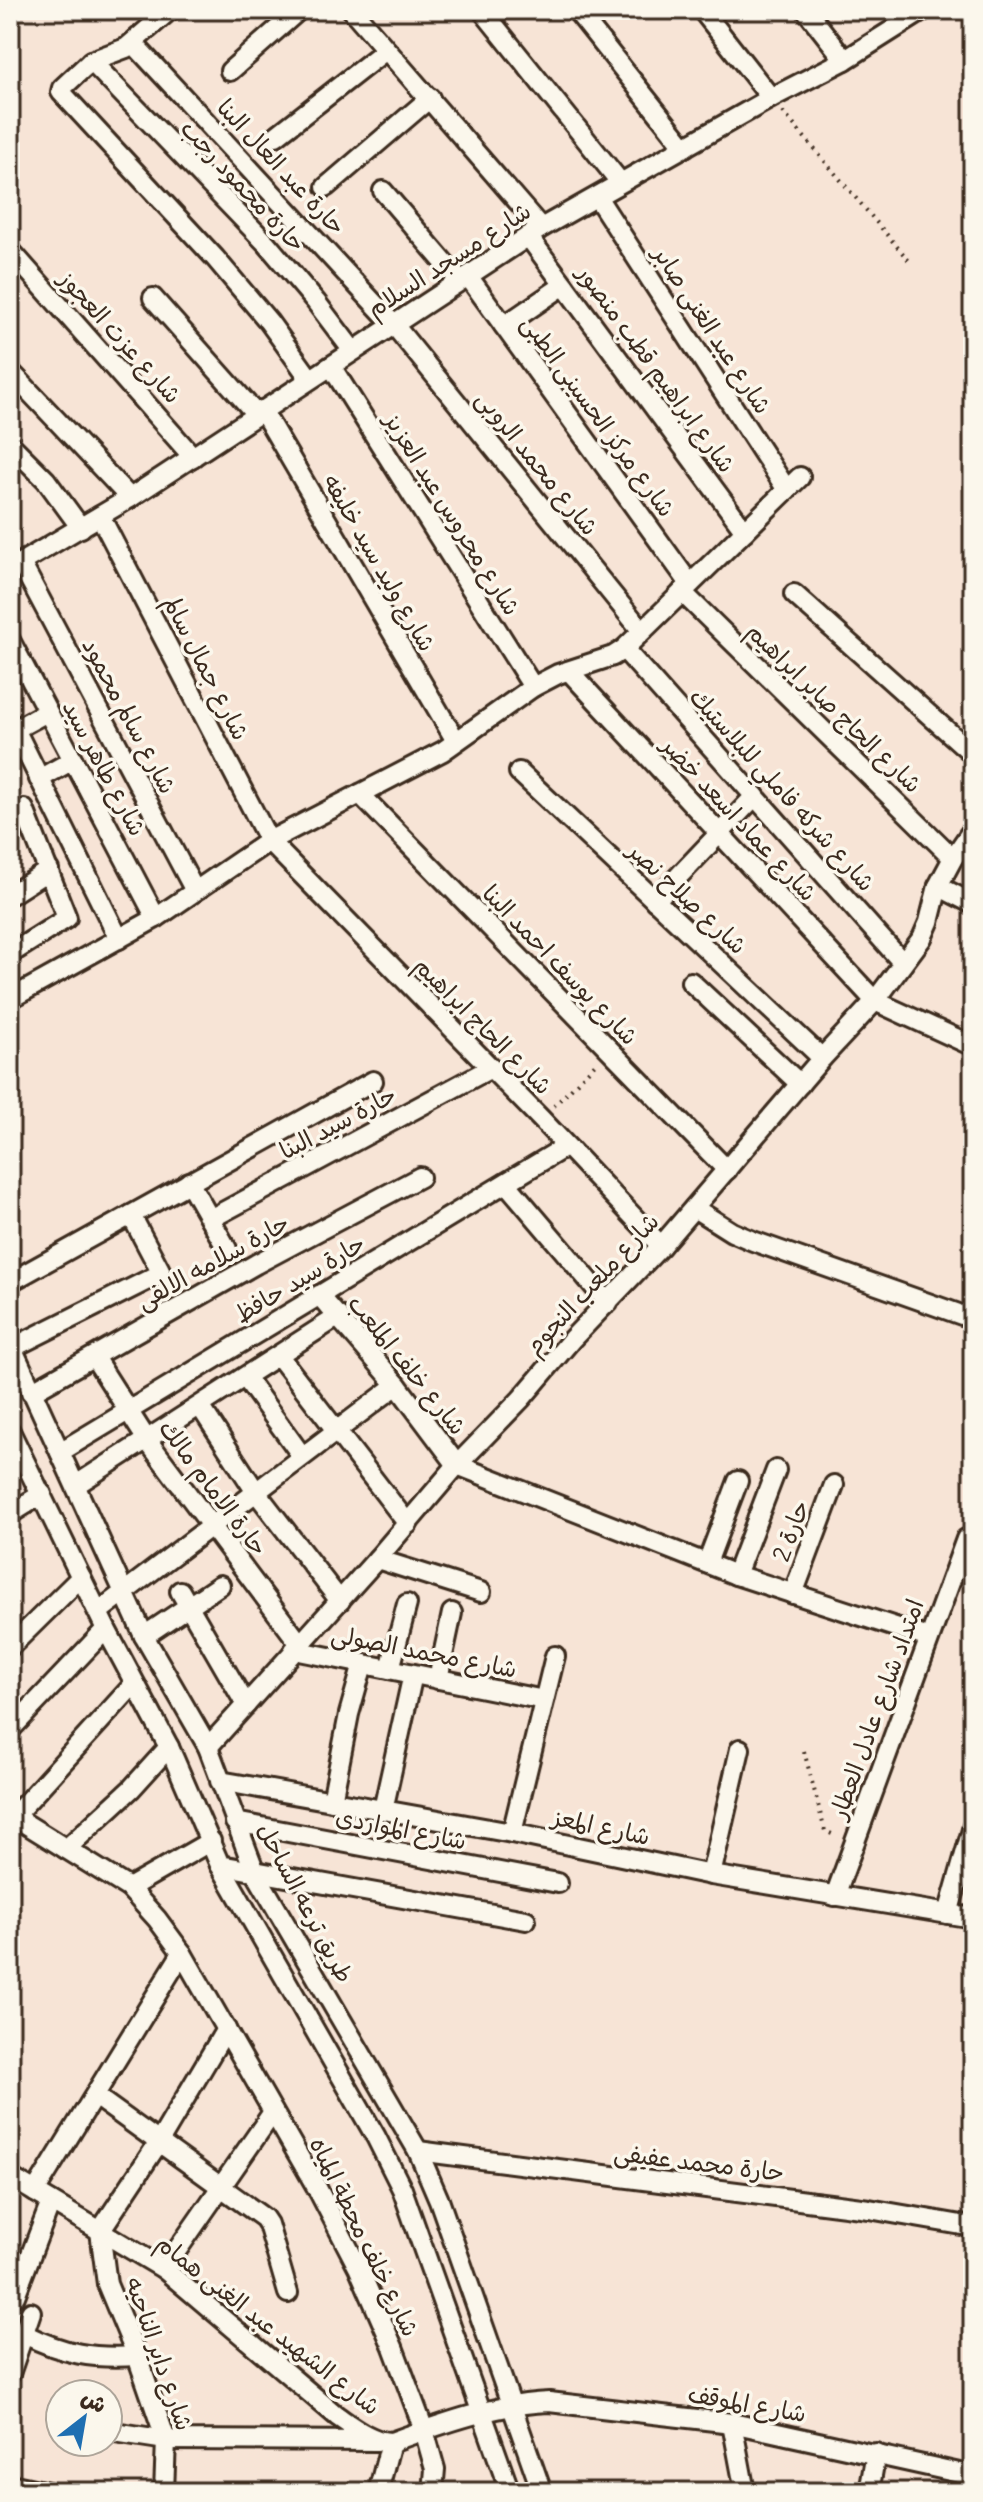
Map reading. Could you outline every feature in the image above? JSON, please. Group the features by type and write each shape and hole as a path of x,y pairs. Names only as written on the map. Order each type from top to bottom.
{"street":[{"path":"170,10 133,43 91,61 61,92 215,258 269,322 310,379"},
{"path":"230,71 299,10"},
{"name":"شارع ابراهيم قطب منصور","path":"352,10 430,98 535,232 564,285 745,531"},
{"path":"482,10 620,182"},
{"path":"576,10 685,147"},
{"path":"702,10 771,98"},
{"path":"806,10 845,60"},
{"name":"شارع مسجد السلام","path":"16,566 130,498 535,232 771,98 845,60 918,12"},
{"name":"حارة عبد العال البنا","path":"133,43 394,325"},
{"path":"276,136 386,50"},
{"name":"حارة محمود رجب","path":"91,61 283,262 353,351"},
{"path":"326,187 430,98"},
{"name":"شارع مركز الحسينى الطبى","path":"383,191 504,326 686,588"},
{"name":"شارع عبد الغنى صابر","path":"597,197 793,483 745,531"},
{"name":"شارع عزت العجوز","path":"10,250 193,457"},
{"path":"504,326 564,285"},
{"name":"شارع وليد سيد خليفه","path":"153,298 259,412 456,741"},
{"name":"شارع محمد الروبى","path":"394,325 642,631"},
{"name":"شارع محروس عبد العزيز","path":"331,366 533,687"},
{"path":"10,371 130,498"},
{"path":"10,444 46,480 81,528"},
{"name":"شارع جمال سالم","path":"100,516 269,841"},
{"path":"10,999 156,918 269,841 443,751 533,687 624,649 745,531"},
{"name":"شارع سالم محمود","path":"16,566 195,891"},
{"name":"شارع الحاج صابر ابراهيم","path":"686,588 953,858"},
{"path":"794,594 973,754"},
{"name":"شارع طاهر سيد","path":"10,642 156,918"},
{"name":"شارع شركه فاملي للبلاستيك","path":"624,649 903,963"},
{"name":"شارع عماد اسعد خضر","path":"569,671 875,1001"},
{"path":"47,712 12,730 119,939"},
{"path":"39,779 73,760"},
{"name":"شارع صلاح نصر","path":"519,772 822,1058"},
{"name":"شارع يوسف احمد البنا","path":"360,794 727,1170"},
{"path":"10,954 67,918 49,870 17,813 48,796"},
{"path":"655,901 755,796"},
{"name":"شارع ملعب النجوم","path":"208,1747 457,1465 661,1246 822,1058 875,1001 922,938 938,886 973,829"},
{"name":"شارع الحاج ابراهيم","path":"269,841 661,1246"},
{"path":"10,895 49,870"},
{"path":"938,886 973,904"},
{"path":"691,982 800,1084"},
{"path":"875,1001 973,1046"},
{"name":"حارة سيد البنا","path":"210,1219 489,1069"},
{"path":"10,1282 373,1081"},
{"name":"حارة سيد حافظ","path":"60,1452 565,1147"},
{"name":"حارة سلامه الالفى","path":"31,1392 256,1264 420,1177"},
{"path":"189,1182 227,1249"},
{"path":"506,1183 608,1303"},
{"path":"694,1208 753,1241 973,1319"},
{"path":"11,1345 158,1275 160,1270 131,1215"},
{"name":"شارع خلف الملعب","path":"319,1295 397,1385 457,1465"},
{"path":"76,1485 339,1316"},
{"name":"طريق ترعه الساحل","path":"11,1345 144,1636 208,1747 255,1872 418,2151 439,2200 542,2492"},
{"path":"279,1356 408,1524"},
{"name":"حارة الامام مالك","path":"94,1357 147,1440 297,1647"},
{"path":"245,1377 302,1456"},
{"path":"10,1730 124,1592 397,1385"},
{"path":"200,1406 256,1492 340,1601"},
{"path":"10,1431 16,1456 42,1494 134,1684 169,1747 220,1865 376,2137 402,2189 510,2492"},
{"path":"457,1465 736,1575 929,1638"},
{"path":"736,1575 776,1470"},
{"path":"707,1563 738,1481"},
{"name":"حارة 2","path":"793,1594 834,1485"},
{"path":"10,1514 42,1494"},
{"name":"امتداد شارع عادل العطار","path":"835,1896 966,1539"},
{"path":"377,1559 481,1592"},
{"path":"10,1647 81,1577"},
{"path":"144,1636 185,1598 220,1585"},
{"path":"185,1598 246,1705"},
{"path":"390,1669 407,1604"},
{"path":"438,1679 452,1613"},
{"name":"شارع محمد الصولى","path":"297,1647 363,1664 544,1700"},
{"path":"512,1833 555,1656"},
{"path":"332,1801 349,1714 363,1664"},
{"path":"383,1810 413,1674"},
{"path":"12,1815 134,1684"},
{"path":"66,1849 131,1789 169,1747"},
{"path":"711,1875 740,1749"},
{"name":"شارع المعز","path":"220,1781 512,1833 711,1875 973,1918"},
{"name":"شارع خلف محطة المياه","path":"12,1815 129,1888 182,1953 317,2188 358,2267 393,2347 424,2430 435,2469 433,2492"},
{"name":"شارع المواردى","path":"235,1822 558,1883"},
{"path":"948,1914 973,1826"},
{"path":"129,1888 211,1841"},
{"path":"220,1865 526,1920"},
{"path":"15,2296 43,2197 95,2096 182,1953"},
{"path":"100,2231 159,2142 226,2029"},
{"path":"95,2096 264,2218 288,2293"},
{"path":"164,2269 273,2112"},
{"name":"حارة محمد عفيفى","path":"418,2151 869,2209 973,2227"},
{"name":"شارع الشهيد عبد الغنى همام","path":"10,2177 164,2269 337,2416 360,2431 388,2442 511,2407"},
{"name":"شارع داير الناحيه","path":"100,2231 107,2284 137,2356 166,2440 164,2492"},
{"path":"10,2374 18,2339 31,2312"},
{"path":"18,2339 78,2355 107,2358 137,2356"},
{"name":"شارع الموقف","path":"511,2407 549,2402 732,2423 973,2476"},
{"path":"732,2423 745,2492"},
{"path":"124,2433 166,2440 388,2442 378,2492"},
{"path":"869,2492 876,2453"},
{"path":"10,2484 48,2492"}],"path":[{"path":"771,98 911,263"},
{"path":"541,1119 609,1049"},
{"path":"804,1751 825,1831 854,1844"}]}
